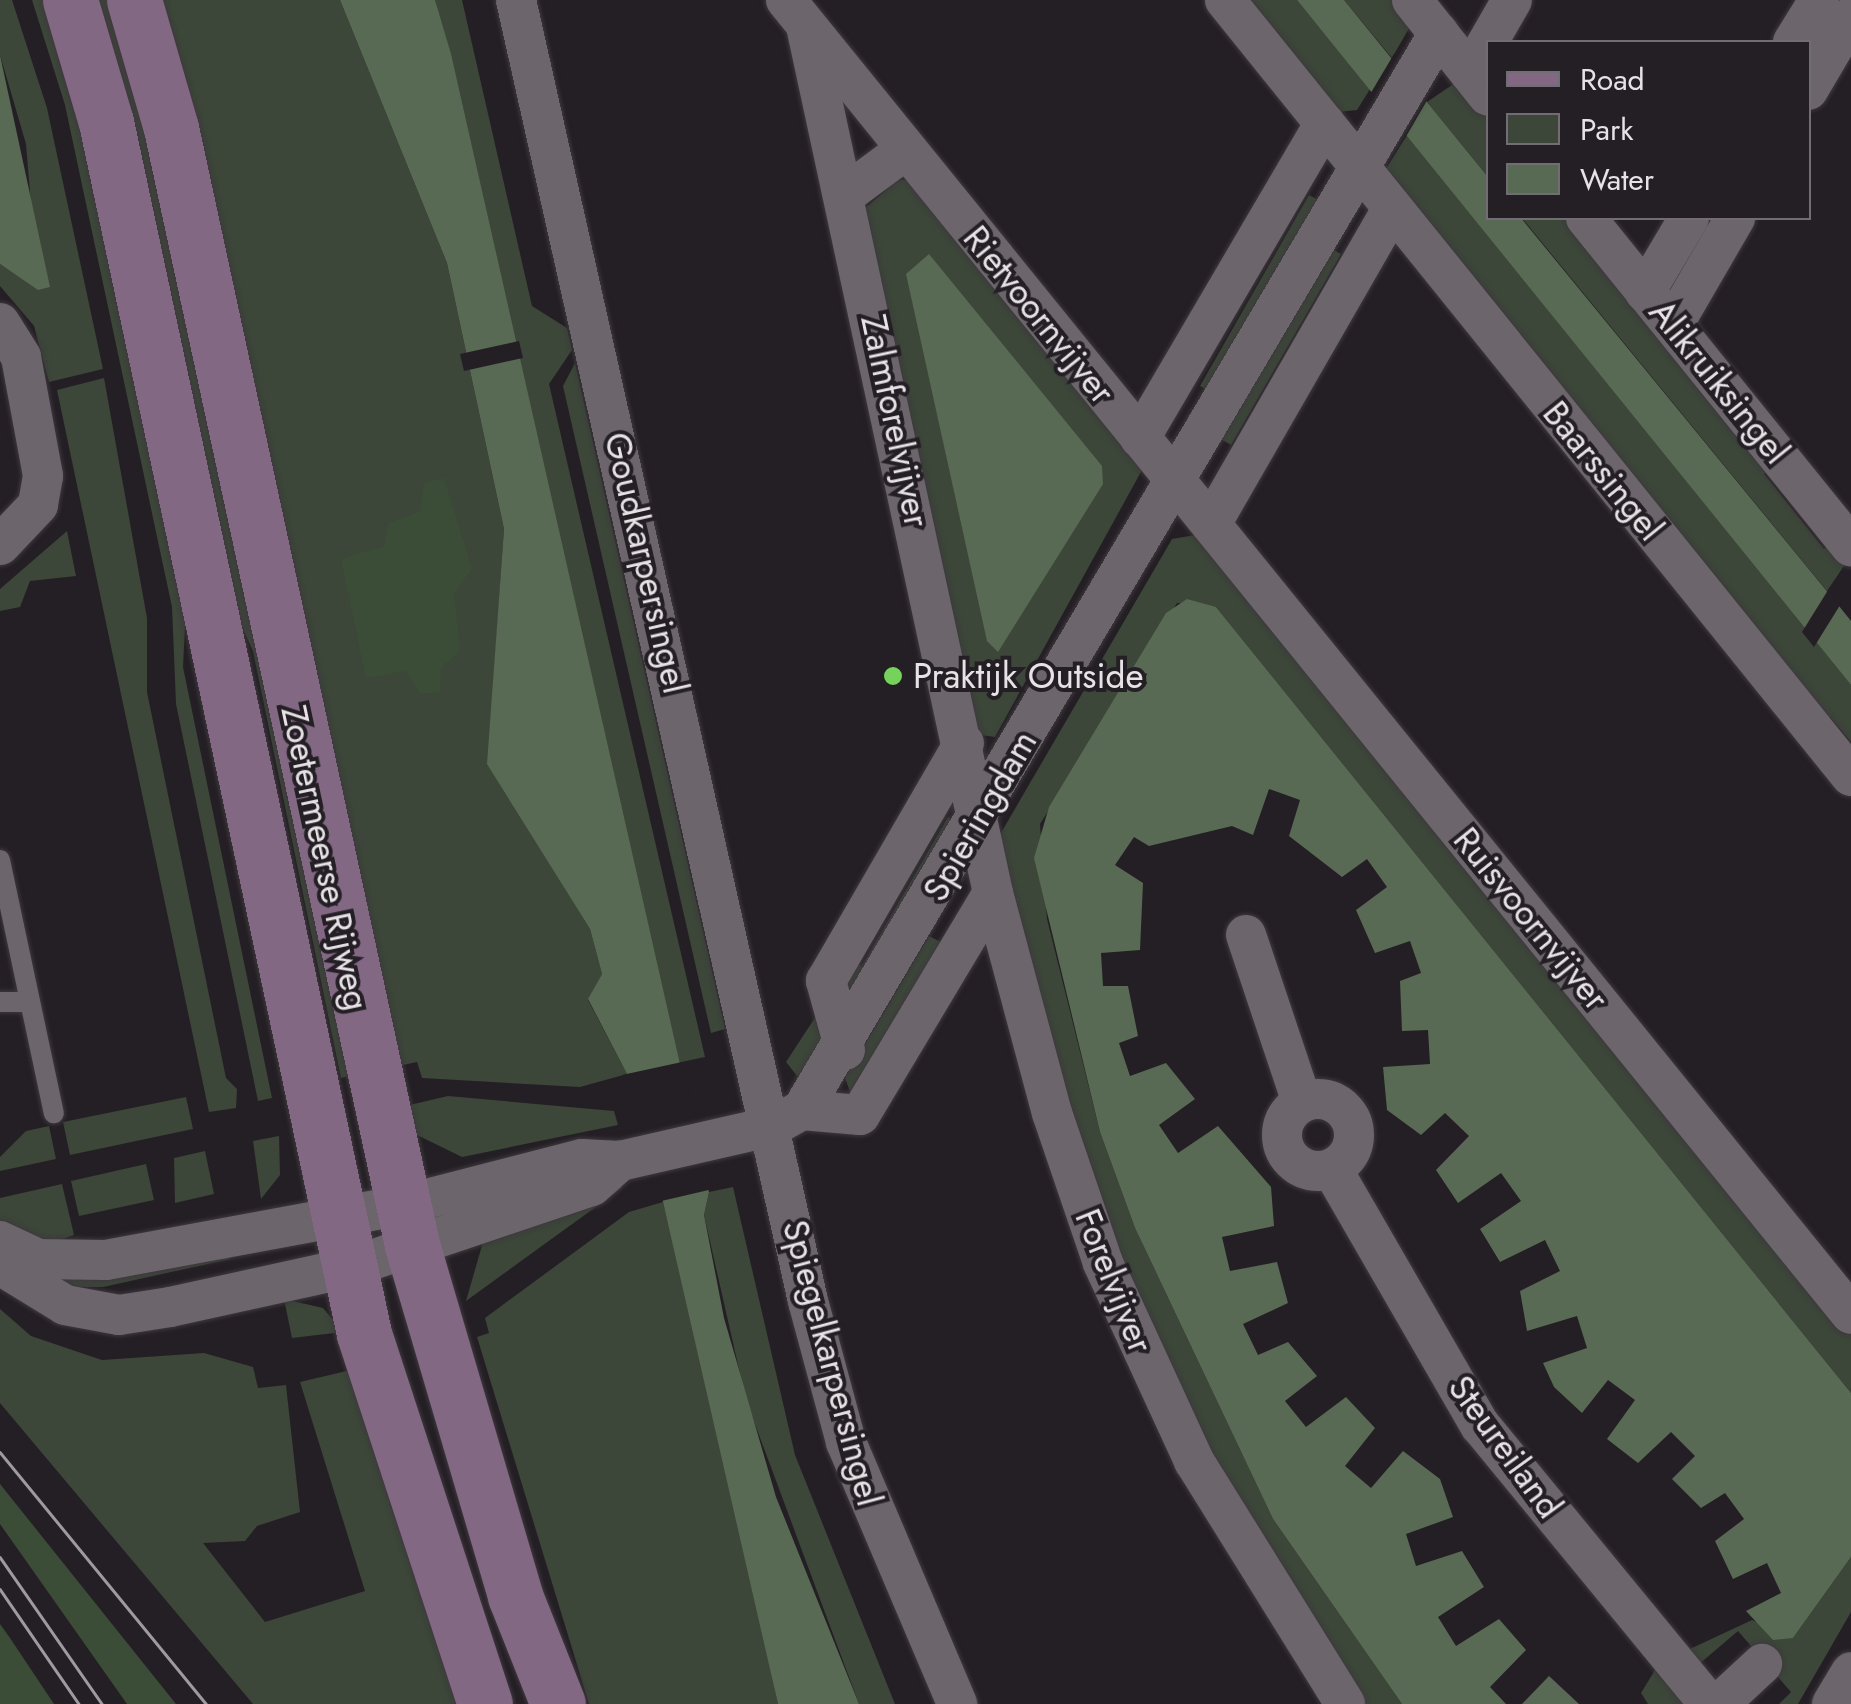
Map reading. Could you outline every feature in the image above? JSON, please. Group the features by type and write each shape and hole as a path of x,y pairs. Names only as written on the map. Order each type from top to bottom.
{"main road":[{"name":"Zoetermeerse Rijweg","path":"70,0 106,122 335,1215 414,1509 484,1704"},
{"name":"Zoetermeerse Rijweg","path":"134,0 171,128 408,1225 514,1596 558,1704"}],"street":[{"name":"Goudkarpersingel","path":"516,0 788,1118"},
{"name":"Baarssingel","path":"1224,0 1325,123 1366,151 1392,211 1851,776"},
{"path":"1412,0 1432,43 1479,85"},
{"path":"1496,40 1512,0"},
{"path":"1794,40 1818,0"},
{"name":"Rietvoornvijver","path":"796,13 904,151 1174,478"},
{"name":"Zalmforelvijver","path":"796,13 846,194 979,817"},
{"path":"1811,85 1851,17"},
{"name":"Spieringdam","path":"788,1118 845,1050 1174,478 1432,43"},
{"path":"1140,438 1325,123"},
{"path":"846,194 904,151"},
{"path":"1174,478 1212,524 1392,211"},
{"name":"Alikruiksingel","path":"1588,220 1846,526"},
{"path":"1645,292 1688,220"},
{"path":"1673,325 1734,220"},
{"path":"0,323 21,358 43,476 38,505 0,545"},
{"name":"Ruisvoornvijver","path":"1212,524 1851,1314"},
{"name":"Spieringdam","path":"845,1050 826,981 964,743"},
{"name":"Forelvijver","path":"979,817 993,894 1103,1263 1216,1503 1345,1704"},
{"name":"Spieringdam","path":"408,1225 592,1186 629,1159 723,1138 788,1118 860,1115 993,894"},
{"name":"Steureiland","path":"1246,935 1302,1102 1336,1103 1351,1120 1354,1143 1332,1169 1480,1426 1709,1704"},
{"name":"Spiegelkarpersingel","path":"788,1118 846,1442 956,1704"},
{"path":"0,1241 38,1258 106,1260 335,1215 408,1225"},
{"path":"0,1265 66,1306 119,1315 348,1268 408,1225"},
{"path":"1719,1704 1762,1664"},
{"path":"1832,1704 1851,1672"}],"lane":[{"path":"0,860 54,1113"},
{"path":"0,1002 30,1002"}],"green space":[{"path":"0,0 12,0 47,108 103,369 49,382 34,326 0,286 0,264 38,289 26,144 0,55"},
{"path":"32,0 50,0 80,98 186,606 183,667 272,1098 258,1101 176,704 172,607 65,105"},
{"path":"87,0 115,0 353,1075 341,1078 253,651 219,576"},
{"path":"156,0 340,0 447,263 504,529 488,764 590,929 602,974 588,1000 627,1074 580,1087 422,1078 417,1062 389,1068"},
{"path":"435,0 462,0 532,306 567,328 572,350 549,384 705,1057 677,1063"},
{"path":"1236,0 1297,0 1370,89 1357,110 1327,113"},
{"path":"1344,0 1394,0 1412,23 1392,58"},
{"path":"1455,83 1486,113 1486,175 1427,102"},
{"path":"1407,135 1851,685 1851,742 1830,717 1821,723 1381,177"},
{"path":"898,180 913,180 1142,470 995,737 981,735 972,748 862,211"},
{"path":"1309,195 1320,201 1210,391 1200,386"},
{"path":"1524,220 1573,220 1772,466 1764,474 1824,549 1833,542 1848,560 1827,591"},
{"path":"1328,247 1341,254 1231,445 1219,438"},
{"path":"575,363 725,1029 711,1033 563,386"},
{"path":"104,378 147,618 147,692 226,1078 237,1089 236,1108 209,1112 57,390"},
{"path":"67,531 76,576 30,581 20,607 0,611 0,589"},
{"path":"1201,534 1851,1331 1851,1393 1216,607 1177,603 1040,824 1047,919 1100,1132 1135,1228 1273,1519 1402,1704 1358,1704 1289,1610 1116,1271 1001,862 998,838 1172,539"},
{"path":"948,817 957,823 850,1012 838,977 849,958 862,966"},
{"path":"929,936 941,942 852,1097 845,1078"},
{"path":"820,1010 828,1046 801,1081 786,1062"},
{"path":"448,1096 614,1111 618,1125 462,1157 417,1135 403,1116 401,1107"},
{"path":"186,1097 193,1129 70,1155 63,1122"},
{"path":"49,1126 56,1159 0,1171 0,1157 26,1131"},
{"path":"279,1136 280,1175 261,1199 253,1141"},
{"path":"205,1151 214,1194 175,1203 174,1158"},
{"path":"146,1164 154,1200 79,1216 71,1181"},
{"path":"621,1183 622,1188 466,1301 483,1242"},
{"path":"62,1184 74,1235 42,1246 0,1231 0,1198"},
{"path":"733,1187 795,1455 895,1704 859,1704 746,1400 704,1215 709,1192"},
{"path":"663,1202 719,1430 778,1704 589,1704 477,1337 489,1333 485,1318 629,1212"},
{"path":"225,1243 230,1259 103,1287 61,1287 45,1271"},
{"path":"284,1299 323,1308 343,1332 292,1338"},
{"path":"0,1309 31,1336 102,1360 204,1353 253,1367 258,1388 286,1385 300,1512 257,1526 245,1541 203,1543 265,1622 365,1591 300,1382 355,1369 467,1704 253,1704 0,1403"},
{"path":"1851,1557 1851,1612 1798,1704 1779,1704 1791,1692 1738,1631 1691,1671 1677,1655 1752,1620 1793,1638"},
{"path":"1658,1665 1685,1704 1648,1704 1641,1693"}],"shaded area":[{"path":"444,478 472,569 454,593 460,651 441,668 440,692 421,694 406,671 366,678 341,559 384,546 388,523 420,512 424,483"},
{"path":"0,1484 176,1704 127,1704 0,1524"},
{"path":"0,1624 10,1638 54,1704 0,1704"}],"water":[{"path":"340,0 435,0 451,54 709,1192 704,1215 724,1318 776,1497 859,1704 778,1704 663,1202 627,1074 588,999 602,974 590,929 487,764 504,529 447,263"},
{"path":"1297,0 1344,0 1486,175 1486,220 1523,220 1839,606 1851,621 1851,685"},
{"path":"0,55 50,287 38,290 0,264"},
{"path":"929,254 1102,466 1103,484 998,652 987,641 906,274"},
{"path":"1187,599 1216,607 1851,1393 1851,1557 1793,1638 1773,1640 1746,1611 1781,1593 1767,1563 1733,1579 1715,1541 1744,1519 1725,1493 1701,1508 1672,1479 1695,1456 1671,1432 1638,1463 1607,1439 1635,1400 1608,1380 1582,1413 1554,1387 1543,1363 1587,1348 1577,1316 1527,1331 1520,1291 1560,1271 1545,1240 1500,1262 1480,1229 1521,1201 1501,1173 1458,1203 1436,1170 1469,1136 1445,1113 1421,1135 1387,1110 1383,1067 1430,1064 1428,1030 1402,1031 1400,981 1421,973 1410,941 1375,953 1356,910 1387,887 1367,859 1342,877 1289,836 1300,800 1269,789 1253,835 1232,826 1149,846 1134,837 1115,865 1143,883 1140,950 1101,953 1103,986 1128,986 1138,1036 1119,1043 1130,1076 1166,1063 1195,1099 1159,1125 1178,1153 1218,1126 1271,1187 1274,1226 1222,1237 1230,1271 1277,1262 1288,1303 1243,1324 1258,1355 1288,1342 1317,1376 1285,1401 1306,1427 1346,1397 1375,1428 1345,1466 1371,1488 1403,1451 1440,1479 1453,1517 1406,1534 1416,1566 1462,1551 1484,1587 1438,1617 1456,1646 1499,1619 1526,1650 1490,1687 1506,1704 1402,1704 1273,1519 1135,1228 1100,1132 1034,858 1049,807 1166,613"},
{"path":"1549,1676 1579,1704 1522,1704"}],"pier":[{"path":"1394,54 1429,97 1404,140 1369,96"},
{"path":"519,341 523,358 464,371 460,354"},
{"path":"1830,587 1842,602 1814,647 1802,632"},
{"path":"682,1062 713,1189 657,1202 622,1075"}],"tram line":[{"path":"0,1452 206,1704"},
{"path":"0,1557 102,1704"},
{"path":"0,1589 79,1704"}],"place":[{"name":"Praktijk Outside","path":"893,676"}]}
